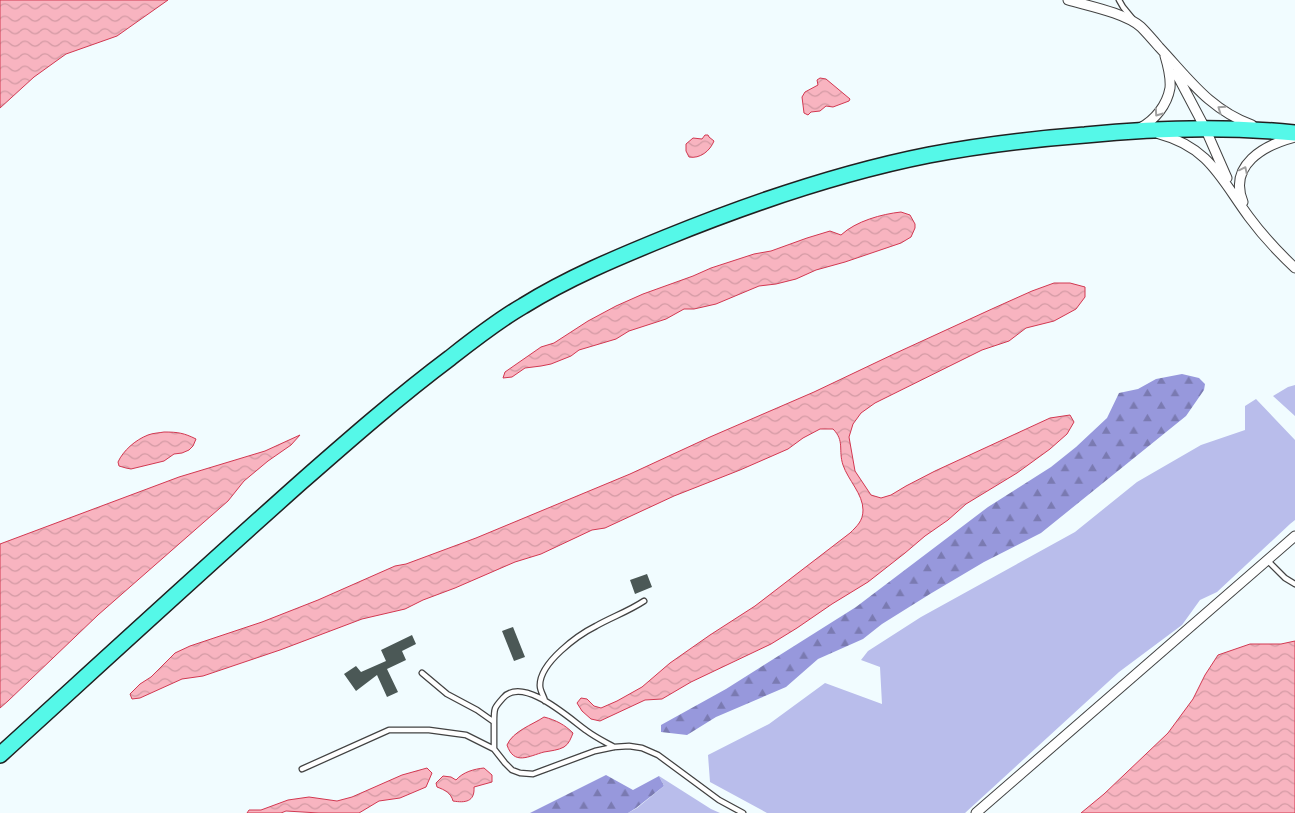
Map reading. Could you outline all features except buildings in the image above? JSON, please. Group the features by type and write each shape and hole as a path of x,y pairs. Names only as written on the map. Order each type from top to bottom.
{"highway":[{"path":"0,755 266,513 406,391 522,306 602,264 760,201 832,178 929,155 1020,141 1136,130 1205,128 1295,133"}],"street":[{"path":"1068,0 1115,14 1140,26 1189,82 1204,96 1224,112 1264,130"},
{"path":"1165,53 1205,128 1233,192"},
{"path":"1136,130 1156,117 1166,99 1170,82 1165,53"},
{"path":"1136,130 1166,136 1190,147 1200,154 1215,168 1266,238 1295,268"},
{"path":"1249,216 1240,193 1239,182 1242,170 1261,151 1295,137"},
{"path":"976,813 1295,536"}],"lane":[{"path":"1119,0 1140,26"},
{"path":"1267,560 1285,578 1295,584"},
{"path":"545,700 540,687 541,679 545,669 554,658 569,644 594,626 634,608 644,601"},
{"path":"422,673 447,694 477,710 494,722"},
{"path":"494,749 494,708 506,694 516,691 530,693 545,700 589,733 614,747"},
{"path":"302,769 389,730 429,730 466,736 494,749 512,770 520,774 532,774 595,751 629,746 642,748 658,755 719,800 743,813"}],"shaded area":[{"path":"1295,385 1295,416 1273,396"},
{"path":"1256,399 1295,440 1295,520 1217,592 1200,600 1182,625 1119,672 965,813 767,813 710,782 708,755 769,724 825,683 882,704 880,667 861,660 868,651 921,617 1075,532 1137,482 1201,445 1245,430 1245,406"},
{"path":"659,776 720,813 628,813 664,786"}],"green space":[{"path":"1182,374 1199,378 1205,384 1204,390 1186,416 1041,533 984,562 930,594 882,624 863,639 818,659 786,687 716,717 687,735 661,732 661,725 726,689 856,607 988,507 1051,467 1107,418 1119,393 1138,389 1156,379"},
{"path":"606,775 633,790 659,776 664,786 628,813 530,813"}],"water":[{"path":"0,0 168,0 117,36 66,54 34,77 0,108"},
{"path":"820,78 826,79 850,99 833,107 826,106 820,111 811,112 808,115 804,113 802,97 805,92 818,85 817,80"},
{"path":"705,135 708,135 714,141 710,148 704,154 697,157 689,157 686,151 686,144 693,138 702,139"},
{"path":"901,212 910,215 915,228 911,237 901,243 816,270 796,279 759,286 716,304 694,309 684,309 666,319 629,331 616,339 579,350 571,356 551,364 525,368 512,377 503,378 505,372 541,347 554,343 588,321 643,294 754,254 771,251 830,231 841,235 854,226 870,219"},
{"path":"1054,283 1070,283 1085,287 1085,297 1076,309 1054,321 1026,328 1009,341 982,350 875,403 861,413 853,424 849,437 855,471 871,495 881,498 891,495 935,471 1050,418 1070,415 1074,422 1067,434 1017,473 966,504 868,582 771,644 691,682 662,699 645,700 600,721 591,719 582,711 577,703 581,698 587,699 594,706 601,708 642,687 670,663 755,606 855,528 862,517 861,498 843,465 839,438 833,429 820,429 788,449 740,470 674,496 605,528 592,530 541,554 515,562 405,609 362,619 280,650 203,676 182,679 140,698 132,699 130,694 140,684 151,677 175,653 190,646 262,622 395,566 406,564 476,538 630,474 814,392 994,308"},
{"path":"164,432 181,433 196,439 189,450 174,454 164,461 131,469 119,466 120,458 134,443 148,435"},
{"path":"300,435 291,445 244,481 228,501 98,615 0,708 0,544 179,477 265,451"},
{"path":"1295,641 1295,813 1081,813 1104,794 1168,733 1193,699 1218,655 1250,644 1281,644"},
{"path":"544,717 560,723 573,733 570,741 560,749 522,758 514,756 507,745 510,740 518,732"},
{"path":"427,768 432,773 426,787 400,798 379,801 359,813 286,811 281,813 247,813 249,810 261,810 288,800 309,797 337,801 352,797 402,775"},
{"path":"484,768 492,775 492,782 474,787 471,799 461,802 453,801 447,792 437,787 436,783 443,776 456,780 469,771"}]}
